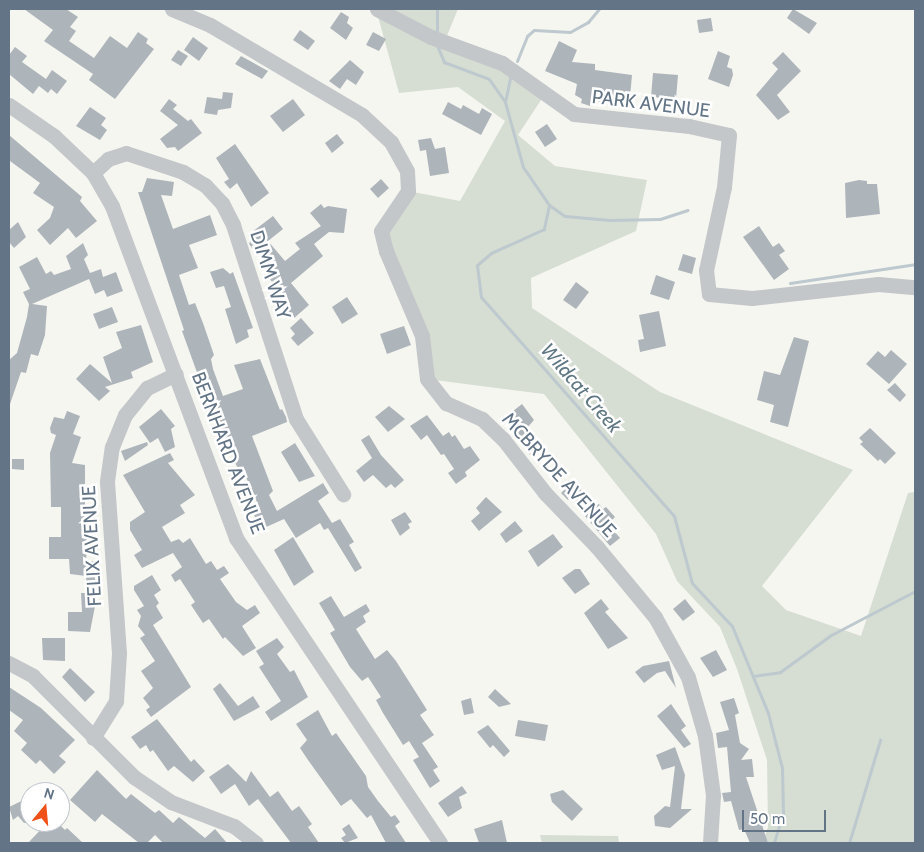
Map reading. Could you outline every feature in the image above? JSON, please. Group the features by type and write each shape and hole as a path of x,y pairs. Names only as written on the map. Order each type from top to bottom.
{"street":[{"name":"MCBRYDE AVENUE","path":"172,9 210,25 362,115 391,142 408,172 408,191 381,231 386,251 422,336 427,379 446,403 482,419 503,439 545,492 597,547 655,617 688,677 705,736 713,795 710,843"},
{"name":"PARK AVENUE","path":"377,9 439,40 502,63 574,114 689,126 730,135 724,187 706,270 709,294 752,298 878,284 915,287"},
{"name":"BERNHARD AVENUE","path":"9,105 54,136 93,173 123,232 236,538 440,843"},
{"name":"DIMM WAY","path":"93,173 108,159 126,154 183,172 205,185 222,203 233,225 296,419 343,494"},
{"name":"FELIX AVENUE","path":"93,738 116,701 119,653 107,481 112,447 125,415 147,388 176,374"},
{"path":"9,663 33,676 134,777 171,802 234,826 256,843"}],"shaded area":[{"path":"376,9 458,9 444,43 502,63 545,94 518,135 555,166 647,180 636,231 531,278 532,308 660,392 853,470 762,586 786,610 861,636 908,493 915,492 915,843 763,843 768,827 767,760 737,669 720,627 677,581 656,534 544,394 427,379 422,336 381,231 408,191 460,201 505,121 458,87 399,93"},
{"path":"540,835 618,836 619,843 542,843"}],"building":[{"path":"24,9 66,9 78,17 70,27 76,31 69,41 94,58 110,36 127,48 138,32 148,39 146,43 154,49 115,99 89,80 93,74 44,41 53,30"},
{"path":"793,9 817,23 809,34 787,18"},
{"path":"341,12 349,17 347,23 353,28 346,40 330,28"},
{"path":"711,18 713,31 699,33 697,20"},
{"path":"300,30 315,41 308,50 293,40"},
{"path":"373,32 386,39 379,51 366,45"},
{"path":"193,37 208,48 199,61 184,50"},
{"path":"559,41 577,50 572,62 595,64 595,70 632,75 629,108 592,100 590,106 581,103 582,99 575,95 577,84 545,71"},
{"path":"15,47 27,56 22,62 46,79 52,70 67,81 57,94 51,89 48,93 39,86 33,94 9,74 9,55"},
{"path":"178,50 188,56 181,66 171,60"},
{"path":"718,51 730,56 727,67 732,69 733,75 729,87 708,79"},
{"path":"783,52 801,71 777,95 790,112 778,120 756,95 778,69 772,63"},
{"path":"241,56 268,71 262,79 235,64"},
{"path":"350,60 364,72 356,85 347,79 340,89 329,81"},
{"path":"653,73 678,75 676,99 651,97"},
{"path":"223,92 233,93 231,108 218,110 217,115 204,113 207,97 222,99"},
{"path":"169,99 177,105 173,109 188,121 191,119 202,133 178,151 175,147 167,148 160,139 178,125 160,111"},
{"path":"293,99 305,115 283,132 270,116"},
{"path":"448,102 461,109 463,105 479,114 482,108 492,114 481,135 442,114"},
{"path":"90,107 106,118 101,125 107,130 100,140 76,126"},
{"path":"547,124 557,139 545,147 535,132"},
{"path":"337,134 344,143 332,153 325,143"},
{"path":"9,135 82,197 80,201 97,221 76,238 68,228 50,245 37,230 50,218 54,207 33,193 40,183 10,161"},
{"path":"431,138 435,149 445,147 449,173 430,176 426,150 420,151 418,140"},
{"path":"235,144 269,193 251,207 237,183 230,189 224,182 229,179 216,158"},
{"path":"147,178 174,182 172,196 161,195 173,229 210,215 217,235 189,245 198,268 179,275 189,305 195,303 203,323 214,355 211,359 213,369 223,396 243,389 234,365 260,359 280,410 282,409 286,417 287,422 252,436 273,491 269,495 277,511 323,483 329,493 318,501 332,523 340,519 354,542 349,545 362,568 355,572 328,528 324,530 320,523 296,538 284,519 264,528 257,521 252,511 259,507 242,468 238,469 230,451 212,398 207,400 182,331 184,330 138,192 142,192"},
{"path":"381,179 389,188 378,198 370,189"},
{"path":"859,180 867,181 867,184 877,184 880,214 846,218 845,183"},
{"path":"321,204 324,208 328,206 347,209 344,233 329,232 314,244 323,256 291,283 309,305 293,319 271,293 277,288 265,273 269,270 249,244 251,240 248,235 273,216 283,229 268,241 285,261 300,249 295,243 321,226 310,213"},
{"path":"18,222 26,237 14,248 9,242 9,230"},
{"path":"759,226 773,247 779,243 785,251 779,255 789,269 774,280 743,237"},
{"path":"83,243 88,255 84,259 90,273 101,269 103,277 116,272 123,291 107,297 104,290 95,294 89,279 32,304 47,306 45,335 38,356 31,354 26,373 21,372 9,407 9,360 17,353 29,304 23,292 30,289 19,267 37,257 46,274 51,271 54,275 71,269 66,256"},
{"path":"683,254 696,258 692,274 678,270"},
{"path":"223,268 230,274 233,272 253,328 247,330 249,337 236,344 225,309 231,307 224,286 216,288 210,272"},
{"path":"656,275 675,282 669,300 650,294"},
{"path":"576,282 589,292 576,309 563,300"},
{"path":"347,297 358,314 342,324 332,307"},
{"path":"112,307 118,322 99,329 93,314"},
{"path":"659,311 666,346 640,352 638,340 644,339 639,315"},
{"path":"301,318 314,333 298,346 291,338 295,334 290,328"},
{"path":"141,325 153,362 131,372 133,378 105,387 110,391 99,401 76,379 90,364 112,383 103,357 122,348 116,332"},
{"path":"404,326 411,345 387,354 380,334"},
{"path":"794,337 809,341 788,427 770,422 774,405 757,400 764,371 780,375"},
{"path":"891,350 907,364 889,384 866,364 878,351 885,357"},
{"path":"895,383 906,395 900,402 887,390"},
{"path":"522,404 534,420 527,428 541,446 530,455 523,446 527,443 504,418"},
{"path":"389,406 405,419 388,432 375,417"},
{"path":"161,409 175,426 171,429 175,447 165,452 158,438 150,443 139,427"},
{"path":"67,411 80,416 73,434 81,437 72,463 85,465 85,510 89,510 86,562 94,561 96,601 90,632 68,631 68,612 82,612 81,593 87,593 86,576 70,574 69,559 49,559 49,537 61,537 61,507 51,507 50,453 56,435 51,433 50,428 54,417 64,419"},
{"path":"427,415 443,436 449,432 452,437 455,435 464,449 470,446 480,460 465,472 467,476 456,484 448,473 454,469 444,454 441,455 427,435 421,440 410,426"},
{"path":"870,428 896,453 885,464 880,459 878,461 860,444 863,442 859,438"},
{"path":"369,435 381,455 404,480 395,488 391,484 386,488 373,475 364,482 356,471 372,458 361,440"},
{"path":"147,442 148,445 125,461 121,451"},
{"path":"295,443 315,476 299,482 281,452"},
{"path":"170,453 174,460 168,463 195,495 180,505 185,513 162,527 171,542 179,539 183,543 190,538 206,564 211,561 217,570 224,566 229,573 220,579 236,602 247,610 255,605 260,613 242,626 256,648 243,656 225,637 223,639 209,619 203,623 191,605 195,602 180,579 175,582 171,575 182,567 173,553 142,568 134,555 142,550 130,530 130,522 145,512 123,475"},
{"path":"12,459 24,459 24,470 12,469"},
{"path":"573,482 596,506 599,504 603,509 606,507 615,517 608,524 620,538 610,546 585,516 588,513 572,496 568,500 561,493"},
{"path":"486,497 502,512 479,531 471,521 480,513 476,508"},
{"path":"405,512 412,522 408,524 410,528 400,536 391,520"},
{"path":"515,521 523,531 506,543 500,534"},
{"path":"553,534 563,547 538,567 528,551"},
{"path":"293,537 314,572 294,586 274,550"},
{"path":"575,569 580,569 590,584 575,594 562,578"},
{"path":"152,575 161,590 154,595 159,603 156,606 163,618 153,625 191,687 151,717 146,710 150,707 143,698 153,688 141,671 155,661 140,638 145,635 138,626 141,616 137,610 144,606 134,590 134,586"},
{"path":"331,596 344,617 366,604 370,611 363,616 366,622 356,629 375,659 387,650 427,710 420,715 434,735 422,743 438,767 433,770 440,781 430,788 413,760 419,757 409,741 403,745 376,700 381,697 368,677 362,681 350,667 330,633 335,630 319,603"},
{"path":"601,599 609,609 605,612 628,638 608,649 584,613"},
{"path":"685,599 695,612 683,621 673,609"},
{"path":"42,638 65,638 65,661 43,660"},
{"path":"277,638 284,647 277,654 290,672 294,670 308,697 271,721 265,712 281,701 259,667 264,664 256,651"},
{"path":"716,650 727,670 713,677 700,658"},
{"path":"669,661 676,688 665,671 657,673 644,683 635,672 643,666"},
{"path":"70,668 95,692 85,702 62,677"},
{"path":"220,683 238,706 253,696 260,707 234,721 213,689"},
{"path":"9,687 41,708 75,740 59,756 66,762 54,774 40,760 36,764 21,750 27,743 14,731 23,720 9,710"},
{"path":"495,689 511,704 499,707 488,697"},
{"path":"471,698 474,713 464,715 461,701"},
{"path":"734,698 739,713 735,715 740,743 749,749 741,760 752,759 754,777 746,777 768,843 750,843 744,829 739,830 731,801 724,802 722,793 731,792 727,747 718,748 716,733 729,730 720,702"},
{"path":"671,704 686,726 681,730 691,744 684,748 657,716"},
{"path":"318,710 332,736 336,733 366,776 368,787 378,801 391,817 395,815 400,822 395,826 406,843 386,843 371,815 367,818 351,799 341,806 300,748 307,740 296,724"},
{"path":"157,719 191,762 194,759 205,771 193,782 174,766 168,771 153,750 150,752 146,745 140,749 131,737"},
{"path":"518,720 548,725 545,741 515,736"},
{"path":"488,725 510,751 504,757 493,745 490,748 477,732"},
{"path":"675,747 685,775 681,809 692,809 670,828 655,826 654,816 665,806 670,807 675,766 662,770 656,755"},
{"path":"228,764 246,782 251,771 270,797 278,791 292,811 299,806 312,824 308,827 319,843 291,843 258,799 249,806 235,784 221,794 209,777"},
{"path":"97,770 126,799 131,794 155,813 159,810 173,823 179,817 205,838 215,829 227,843 163,843 155,835 147,843 139,843 102,814 95,822 70,800"},
{"path":"462,786 467,793 459,797 462,808 448,817 438,803"},
{"path":"563,790 583,809 572,821 552,802 550,794"},
{"path":"20,802 20,818 18,816 13,820 9,807"},
{"path":"502,820 507,843 479,843 474,829"},
{"path":"349,824 358,838 345,843 341,838 346,835 342,829"},
{"path":"70,831 83,843 28,843 38,832"}],"waterway":[{"name":"Wildcat Creek","path":"437,9 437,34"},
{"path":"517,61 527,36 534,30 570,32 588,22 599,9"},
{"name":"Wildcat Creek","path":"436,43 444,62 489,79 505,102 523,167 549,205 544,229 491,253 477,265 481,297 674,516 692,583 732,626 768,713 782,768 783,813 774,843"},
{"path":"505,102 510,78"},
{"path":"549,205 565,216 610,220 660,219 688,210"},
{"path":"790,283 915,264"},
{"path":"753,676 780,672 831,635 915,591"},
{"path":"849,843 880,740"}]}
